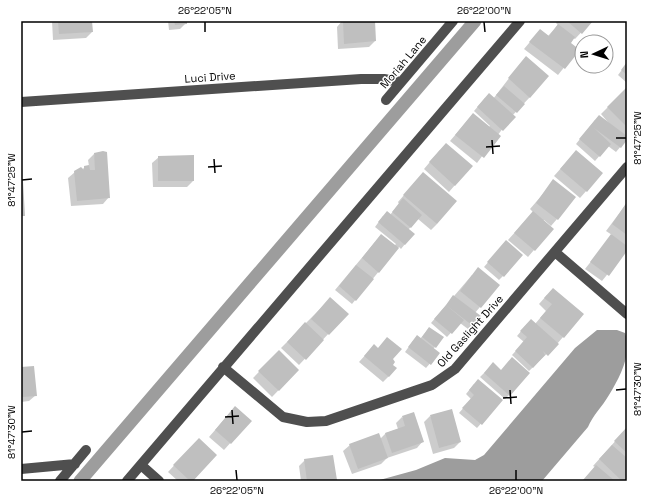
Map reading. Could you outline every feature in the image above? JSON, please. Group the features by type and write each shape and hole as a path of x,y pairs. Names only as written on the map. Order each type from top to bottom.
{"street":[{"name":"Moriah Lane","path":"386,100 453,21"},
{"path":"127,481 520,21"},
{"name":"Luci Drive","path":"21,102 360,79 384,78 400,82"},
{"name":"Old Gaslight Drive","path":"223,367 283,417 307,422 326,421 432,385 455,369 627,167"},
{"path":"555,252 627,314"},
{"path":"60,481 86,450"},
{"path":"21,469 75,464"},
{"path":"142,465 159,481"}],"shaded area":[{"path":"597,330 617,330 625,333 627,349 624,366 613,389 588,427 542,481 376,481 416,470 445,458 475,460 484,455 575,348"}],"building":[{"path":"58,21 92,21 93,32 59,34"},
{"path":"174,21 187,21 187,24 175,25"},
{"path":"343,21 375,21 376,41 344,44"},
{"path":"567,21 593,21 582,34"},
{"path":"558,24 574,36 571,43 574,45 574,58 565,69 529,42 540,29 549,36"},
{"path":"526,56 549,76 530,98 508,78"},
{"path":"627,62 627,75 621,70"},
{"path":"504,86 525,104 517,113 496,95"},
{"path":"627,87 627,127 607,107"},
{"path":"489,93 516,117 503,131 477,107"},
{"path":"473,113 501,136 484,158 455,135"},
{"path":"599,115 627,136 627,140 621,148 594,128 611,144 600,157 579,139"},
{"path":"446,143 473,166 455,186 429,162"},
{"path":"576,150 603,173 587,192 560,169"},
{"path":"103,151 107,152 110,198 77,201 74,171 81,167 84,170 84,166 89,165 90,170 95,170 94,153"},
{"path":"194,155 194,181 158,181 158,156"},
{"path":"423,172 457,201 437,224 403,195"},
{"path":"553,179 576,197 558,220 536,203"},
{"path":"21,181 23,181 25,216 21,216"},
{"path":"403,198 422,215 411,228 392,212"},
{"path":"627,202 627,235 612,224"},
{"path":"387,211 415,234 405,245 378,222"},
{"path":"533,211 554,229 535,251 514,233"},
{"path":"381,234 399,248 379,273 362,258"},
{"path":"611,234 627,246 627,251 609,276 590,262"},
{"path":"506,240 523,255 504,277 487,262"},
{"path":"356,265 374,279 356,301 339,286"},
{"path":"478,267 500,285 481,308 460,291"},
{"path":"553,288 584,314 564,338 540,318 552,304 544,298"},
{"path":"453,295 481,316 473,326 446,305"},
{"path":"330,297 349,314 329,335 311,319"},
{"path":"446,305 464,320 452,334 434,319"},
{"path":"531,319 559,344 548,356 543,351 545,355 533,368 515,351 527,337 520,331"},
{"path":"305,322 324,340 306,360 287,342"},
{"path":"429,327 444,337 436,348 422,337"},
{"path":"417,335 440,353 431,365 408,347"},
{"path":"387,337 402,349 393,359 395,362 393,365 397,368 389,377 364,356 374,344 378,348"},
{"path":"279,350 299,370 279,391 258,371"},
{"path":"512,357 530,373 510,396 484,373 493,362 501,370"},
{"path":"34,366 37,396 22,397 21,367"},
{"path":"478,379 503,400 482,425 462,408 474,395 469,390"},
{"path":"235,406 252,421 231,444 215,430"},
{"path":"452,409 461,442 439,448 430,415"},
{"path":"414,412 424,442 392,453 385,433 405,426 402,416"},
{"path":"627,427 627,453 614,441"},
{"path":"379,433 388,458 358,469 349,444"},
{"path":"199,438 217,455 193,481 190,481 173,465"},
{"path":"612,445 627,458 627,479 625,481 622,481 599,459"},
{"path":"333,455 337,480 307,481 304,459"},
{"path":"596,465 615,481 583,480"}],"waterway":[{"path":"80,481 475,21"}]}
